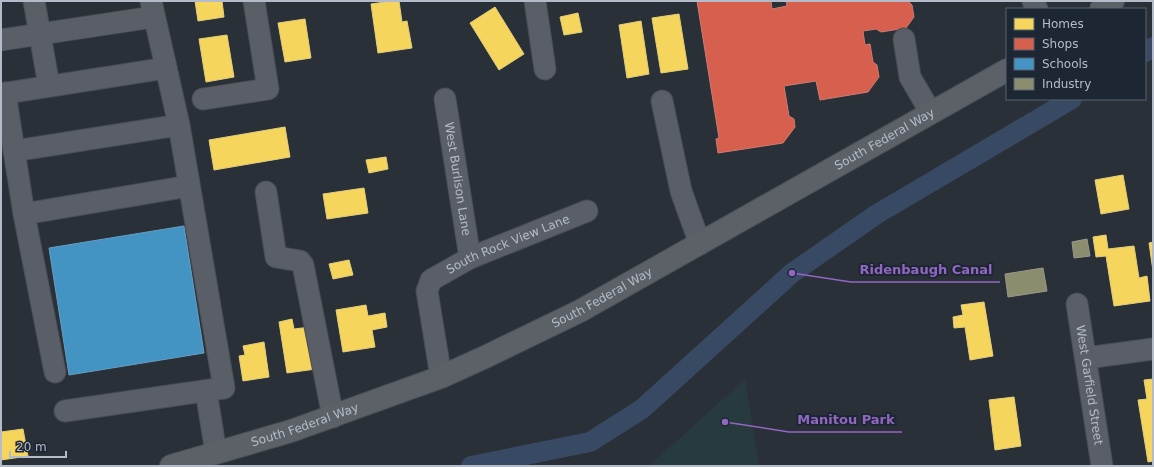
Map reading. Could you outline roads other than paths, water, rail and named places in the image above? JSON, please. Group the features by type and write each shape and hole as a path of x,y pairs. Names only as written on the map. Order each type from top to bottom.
{"main road":[{"path":"1103,8 1113,1"},
{"name":"South Federal Way","path":"171,466 333,417 441,377 580,311 1006,71"}],"street":[{"path":"34,1 49,86"},
{"path":"203,99 268,89 254,1"},
{"path":"535,1 545,69"},
{"path":"1,40 40,34 152,9 179,125 224,388 65,411"},
{"path":"904,40 910,77 931,113"},
{"path":"55,372 24,214 3,93 166,68"},
{"name":"West Burlison Lane","path":"445,99 470,258"},
{"path":"662,101 681,191 700,244"},
{"path":"14,151 179,125"},
{"path":"24,214 189,186"},
{"path":"266,192 276,257 300,261 303,265 333,417"},
{"name":"South Rock View Lane","path":"441,377 427,291 430,280 470,258 587,211"},
{"name":"West Garfield Street","path":"1077,304 1102,466"},
{"path":"1086,358 1153,349"},
{"path":"206,391 216,453"}],"waterway":[{"path":"1146,51 1153,47"},
{"path":"471,466 590,442 642,409 792,273 877,214 1070,100"}],"place":[{"name":"Ridenbaugh Canal","path":"792,273"},
{"name":"Manitou Park","path":"725,422"}]}
